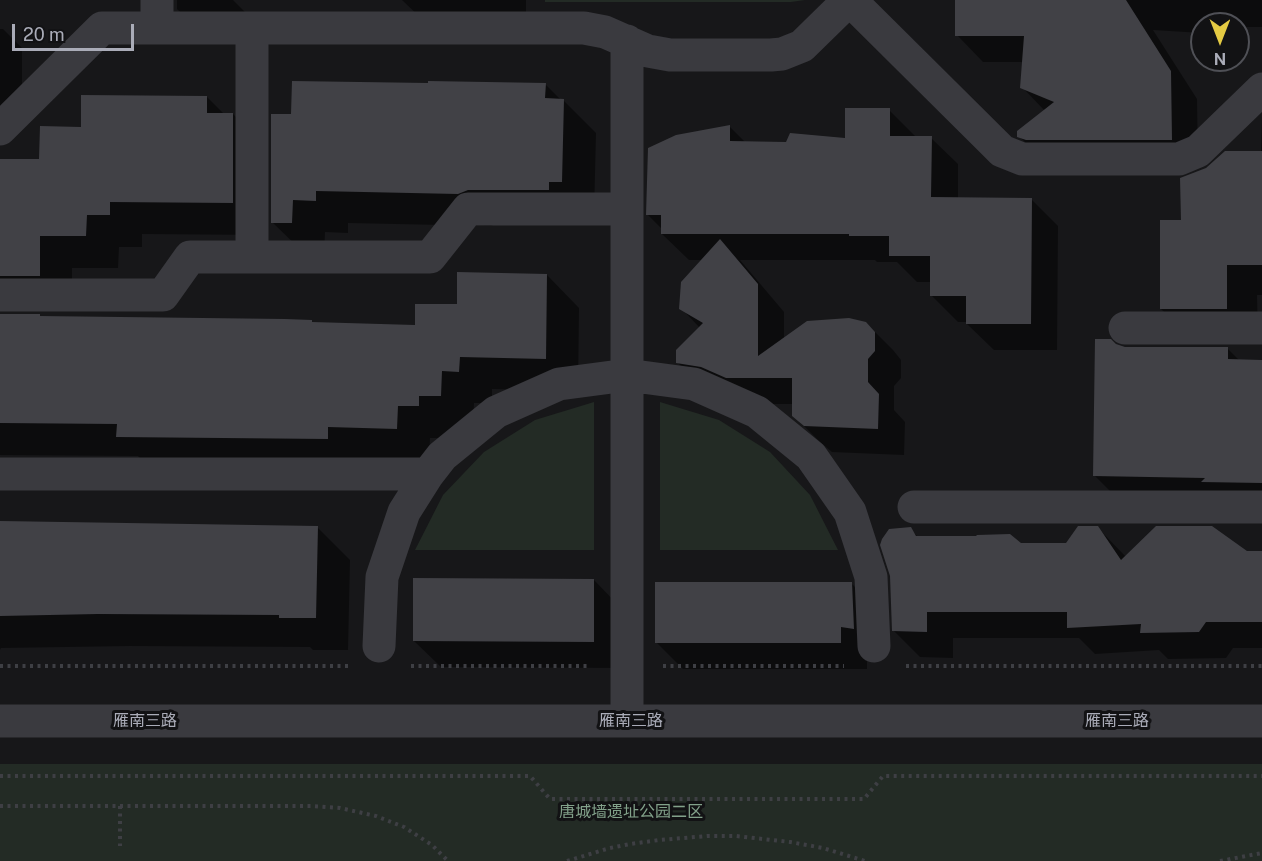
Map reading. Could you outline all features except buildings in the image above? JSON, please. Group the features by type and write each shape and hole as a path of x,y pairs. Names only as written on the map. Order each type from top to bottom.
{"street":[{"path":"0,129 102,28 157,14 252,28 584,28 605,32 648,51 670,55 782,54 802,46 849,0 1002,151 1022,159 1179,159 1198,151 1262,89"},
{"path":"252,28 252,257"},
{"path":"627,41 627,721"},
{"path":"0,295 163,295 190,257 430,257 468,209 627,209"},
{"path":"1125,328 1262,328"},
{"path":"379,646 382,577 404,512 442,456 496,412 559,384 627,375 694,384 747,407 757,412 811,456 850,512 872,577 874,646"},
{"path":"0,474 428,474"},
{"path":"914,507 1262,507"},
{"name":"雁南三路","path":"0,721 1262,721"}],"path":[{"path":"0,776 531,776 550,799 864,799 883,776 1262,776"},
{"path":"0,806 311,806 351,809 404,827 432,845 448,861"},
{"path":"120,806 120,846"},
{"path":"567,861 650,841 736,836 807,844 865,861"},
{"path":"1220,861 1262,853"}],"green space":[{"path":"545,0 805,0 791,2 545,2"},
{"path":"594,402 594,550 415,550 443,495 484,452 535,420"},
{"path":"660,402 719,420 770,452 810,495 838,550 660,550"},
{"name":"唐城墙遗址公园二区","path":"0,764 1262,764 1262,861 0,861"}]}
